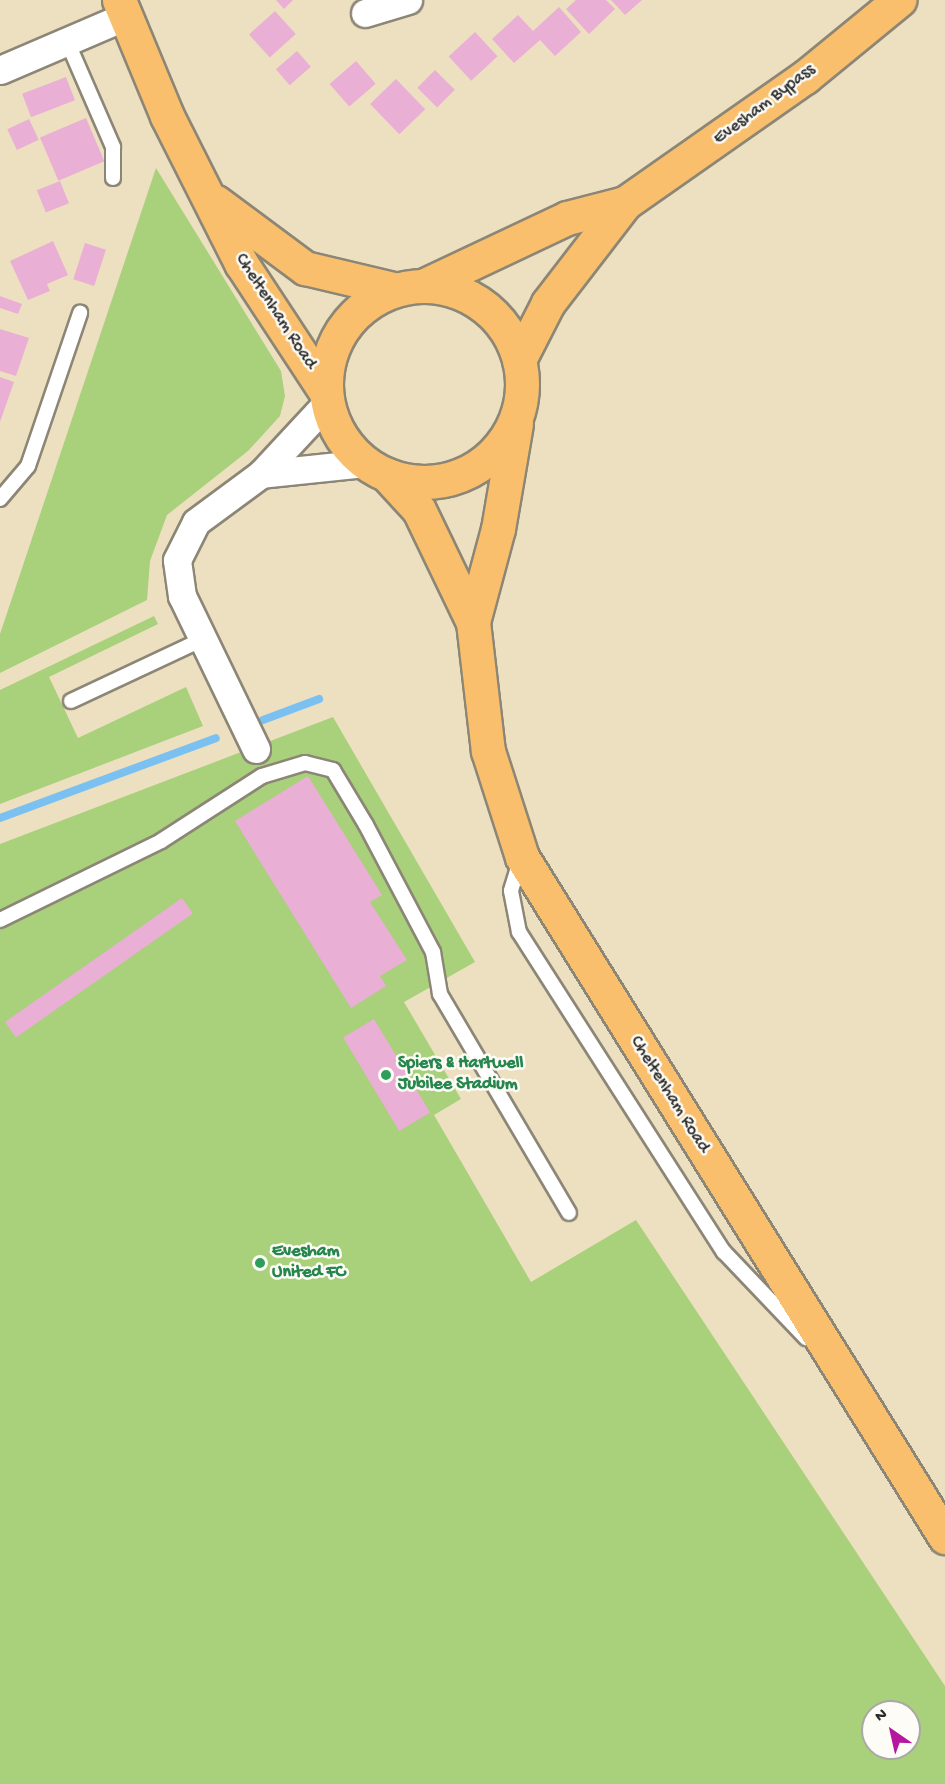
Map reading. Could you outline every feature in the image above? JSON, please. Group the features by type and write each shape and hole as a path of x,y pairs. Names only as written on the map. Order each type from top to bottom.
{"main road":[{"name":"Evesham Bypass","path":"519,360 548,303 625,203 805,77 899,0"},
{"name":"Cheltenham Road","path":"123,8 175,134 212,199 241,263 326,397"},
{"name":"Cheltenham Road","path":"212,199 305,268 409,287"},
{"name":"Evesham Bypass","path":"409,287 567,218 625,203"},
{"path":"409,287 466,295 484,306 512,340 519,360 522,387 518,414 495,450 479,465 450,479 418,482 376,469 336,430 326,397 327,366 334,342 348,321 367,304 409,287"},
{"name":"Cheltenham Road","path":"472,622 498,529 518,414"},
{"name":"Cheltenham Road","path":"376,469 419,510 472,622 488,751 522,856 945,1537"}],"street":[{"path":"365,13 408,0"},
{"path":"0,70 67,41 123,8"},
{"path":"256,749 201,640 177,582 177,560 184,540 196,522 261,474 326,397"},
{"path":"261,474 376,469"}],"lane":[{"path":"67,41 113,147 112,178"},
{"path":"0,499 28,466 80,313"},
{"path":"71,701 201,640"},
{"path":"256,749 262,776"},
{"path":"0,920 161,841 262,776 305,763 333,770 366,825 433,952 440,994 569,1214"}],"green space":[{"path":"156,168 281,371 285,396 280,416 248,451 167,515 150,561 147,600 0,673 0,634"},
{"path":"154,616 158,624 49,677 78,738 186,687 203,726 0,804 0,690"},
{"name":"Evesham United FC","path":"333,717 475,962 404,1002 461,1099 434,1115 531,1282 636,1220 945,1686 945,1784 0,1784 0,844"}],"building":[{"path":"276,0 293,0 284,9"},
{"path":"576,0 606,0 615,9 589,34 566,9"},
{"path":"611,0 642,0 625,15"},
{"path":"559,7 581,32 555,56 540,40 514,63 492,39 518,15 533,31"},
{"path":"275,11 296,34 270,57 249,34"},
{"path":"475,32 498,56 471,81 449,57"},
{"path":"297,51 311,67 290,85 276,69"},
{"path":"356,61 376,84 349,107 330,84"},
{"path":"435,70 455,90 437,107 417,88"},
{"path":"66,77 75,100 31,117 22,94"},
{"path":"396,79 425,109 399,134 370,104"},
{"path":"86,118 104,161 58,181 40,138"},
{"path":"29,119 39,140 17,150 7,129"},
{"path":"60,181 69,203 46,213 37,190"},
{"path":"53,241 68,275 47,284 50,291 28,300 10,261"},
{"path":"85,243 106,250 94,286 73,279"},
{"path":"0,296 22,304 18,314 0,308"},
{"path":"0,329 29,338 16,376 0,371"},
{"path":"0,377 14,382 0,422"},
{"path":"308,776 382,895 370,902 407,960 380,976 386,986 351,1008 235,821"},
{"path":"182,898 193,914 16,1037 5,1022"},
{"name":"Spiers & Hartwell Jubilee Stadium","path":"374,1019 430,1112 399,1131 343,1038"}],"waterway":[{"path":"263,720 319,699"},
{"path":"0,818 216,738"}],"place":[{"name":"Spiers & Hartwell Jubilee Stadium","path":"386,1075"},
{"name":"Evesham United FC","path":"260,1263"}]}
